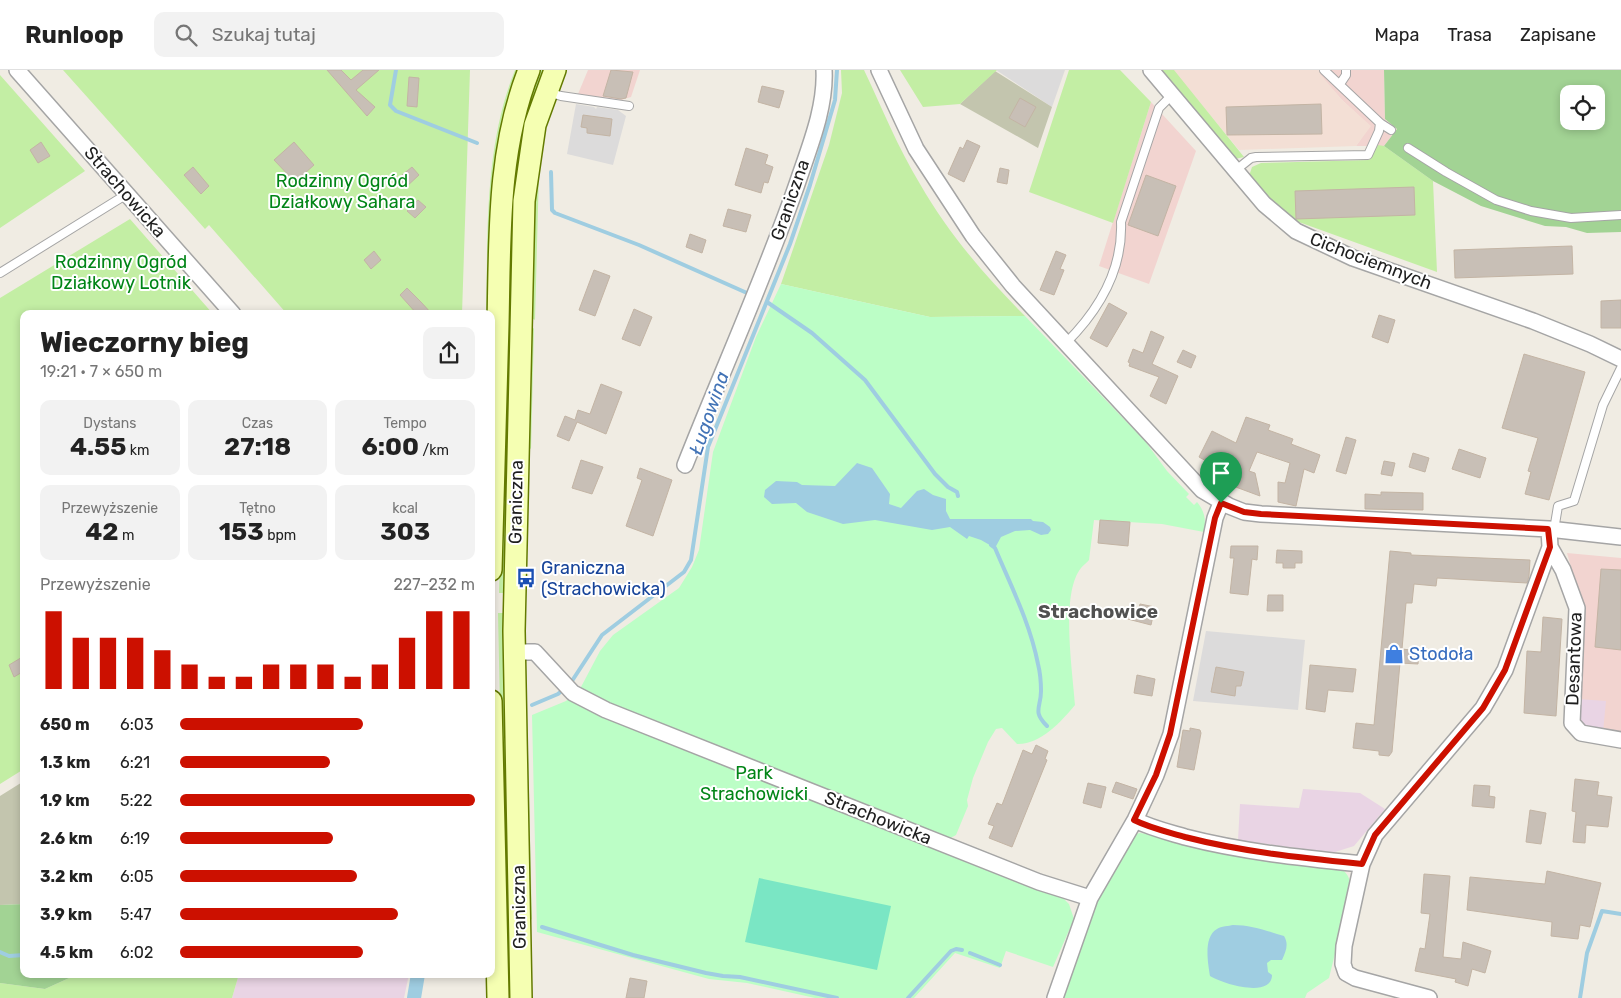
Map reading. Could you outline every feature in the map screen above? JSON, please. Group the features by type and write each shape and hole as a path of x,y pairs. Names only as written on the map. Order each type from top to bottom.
{"main road":[{"name":"Graniczna","path":"495,422 502,197 511,130 529,70"},
{"name":"Graniczna","path":"521,998 514,652 524,201 535,125 555,70"},
{"name":"Graniczna","path":"495,871 498,998"}],"street":[{"name":"Strachowicka","path":"17,70 229,310"},
{"name":"Graniczna","path":"686,465 784,220 815,125 824,91 824,70"},
{"path":"879,70 916,149 954,210 973,236 1013,286 1196,484 1221,503 1244,512 1261,514 1551,529 1621,537"},
{"name":"Cichociemnych","path":"1152,70 1277,216 1296,231 1353,258 1530,320 1590,344 1621,359"},
{"path":"1056,998 1090,898 1134,820 1156,775 1170,734 1215,518 1221,503"},
{"path":"1428,998 1411,996 1355,978 1346,973 1343,964 1344,946 1362,864 1375,835 1483,708 1505,670 1550,547 1551,529"},
{"name":"Desantowa","path":"1550,547 1563,570 1578,608 1572,723 1580,733 1621,740"},
{"name":"Strachowicka","path":"514,652 535,652 573,693 606,710 1039,882 1090,898"},
{"path":"1134,820 1146,826 1216,845 1362,864"}],"lane":[{"path":"1324,70 1380,123 1390,130"},
{"path":"1340,84 1346,75 1346,70"},
{"path":"546,92 629,106"},
{"path":"1066,343 1095,310 1107,290 1122,239 1122,222 1159,108 1172,94"},
{"path":"1236,170 1251,158 1256,157 1368,155 1379,131 1380,123"},
{"path":"1408,148 1496,200 1531,211 1571,218 1621,215"},
{"path":"0,273 127,194"},
{"path":"1551,529 1558,506 1574,501 1603,405 1621,368"}],"shaded area":[{"path":"588,70 640,70 631,97 621,100 578,94"},
{"path":"996,70 1065,70 1052,107"},
{"path":"1173,70 1324,70 1320,74 1342,100 1371,126 1356,146 1239,150"},
{"path":"1324,70 1384,70 1385,119 1397,129 1384,146 1356,146 1370,126 1342,100 1319,74"},
{"path":"995,71 1052,107 1038,148 960,104"},
{"path":"1151,102 1196,151 1149,284 1099,266"},
{"path":"576,104 596,109 597,107 618,110 626,116 613,165 567,154"},
{"path":"1567,553 1621,558 1621,734 1603,732 1578,699 1581,602"},
{"path":"1206,631 1305,640 1298,710 1193,701"},
{"path":"1578,699 1606,701 1603,732 1587,728 1577,714"},
{"path":"20,784 20,904 0,905 0,796"},
{"path":"1303,789 1360,793 1385,809 1354,846 1332,853 1238,840 1240,804 1299,808"},
{"path":"238,978 408,978 404,998 232,998"}],"green space":[{"name":"Rodzinny Ogród Działkowy Sahara","path":"63,70 470,70 462,310 283,310 209,225 205,229"},
{"path":"515,70 520,70 490,310 486,310 490,190 498,129 505,99"},
{"path":"539,70 547,70 538,89 505,593 499,593 510,203 522,120"},
{"path":"841,70 864,70 904,156 931,202 968,253 1025,316 930,317 781,284 829,145 842,93"},
{"path":"900,70 997,70 960,104 923,107"},
{"path":"1069,70 1120,70 1151,102 1113,223 1029,192"},
{"path":"1161,70 1174,70 1244,157 1235,159"},
{"path":"1384,70 1621,70 1621,232 1587,233 1566,227 1545,226 1481,206 1433,181 1384,146 1397,129 1385,119"},
{"name":"Rodzinny Ogród Działkowy Lotnik","path":"0,75 85,171 0,228"},
{"path":"1378,145 1384,146 1433,181 1437,272 1296,221 1270,200 1249,176 1252,167 1261,163 1369,160"},
{"path":"539,165 535,320 530,317 534,205"},
{"name":"Rodzinny Ogród Działkowy Lotnik","path":"130,219 210,310 20,310 20,772 0,784 0,298"},
{"name":"Park Strachowicki","path":"781,284 930,317 1025,316 1145,441 1167,471 1189,494 1186,497 1194,505 1197,502 1202,509 1205,519 1204,532 1162,524 1094,520 1089,560 1081,568 1075,580 1069,614 1070,654 1075,705 1049,731 1034,741 1017,744 1002,728 996,729 988,742 973,778 967,800 968,806 956,835 945,841 945,852 1060,895 1069,904 1074,919 1053,967 1006,951 1000,968 955,953 914,998 815,998 747,983 709,979 537,932 532,715 566,701 581,687 600,651 613,635 679,588 692,567 699,550 713,452 756,337"},
{"path":"534,328 531,449 527,446 530,331"},
{"path":"498,613 505,613 513,998 506,998"},
{"path":"526,665 532,920 530,917 524,668"},
{"path":"1140,833 1333,863 1340,868 1348,876 1351,888 1329,978 1307,993 1305,998 1060,998 1102,887 1132,835"},
{"path":"759,878 891,906 877,970 745,942"},
{"path":"20,904 20,978 69,978 45,989 0,983 0,905"},
{"path":"69,978 238,978 232,998 0,998 0,983 45,989"}],"water":[{"path":"857,463 872,468 890,494 889,504 901,508 917,491 924,489 933,495 946,499 946,511 950,519 1031,519 1043,522 1051,530 1048,534 1041,535 1030,530 1015,531 1001,537 995,548 969,536 967,539 950,527 932,530 875,520 843,524 807,512 796,503 772,504 764,497 765,490 776,481 797,482 802,485 835,486"},
{"path":"1233,925 1253,927 1284,936 1286,939 1287,945 1282,960 1271,960 1267,963 1268,972 1272,975 1270,982 1264,986 1247,988 1236,986 1210,976 1208,944 1210,938 1219,928"}],"building":[{"path":"327,70 341,70 351,80 363,70 379,70 356,90 375,107 367,116"},
{"path":"611,70 633,72 626,98 603,96"},
{"path":"409,77 419,78 417,107 407,106"},
{"path":"762,86 784,91 779,108 758,102"},
{"path":"1020,98 1036,107 1025,127 1009,118"},
{"path":"1321,104 1322,134 1227,135 1226,107"},
{"path":"583,115 612,119 610,136 587,133 587,128 581,127"},
{"path":"967,140 980,146 964,182 948,174 960,147 963,149"},
{"path":"41,142 50,156 38,163 30,150"},
{"path":"294,142 314,165 295,182 274,160"},
{"path":"746,148 768,155 765,164 773,167 768,183 764,182 761,193 735,185"},
{"path":"193,167 209,186 201,194 184,175"},
{"path":"412,167 419,175 405,188 397,179"},
{"path":"1000,168 1009,170 1007,184 997,182"},
{"path":"1146,175 1176,186 1158,236 1128,225"},
{"path":"1414,187 1415,215 1296,219 1295,191"},
{"path":"418,200 426,207 415,218 407,211"},
{"path":"728,209 751,215 746,232 723,226"},
{"path":"690,234 706,240 702,253 686,247"},
{"path":"1572,246 1573,274 1455,278 1454,250"},
{"path":"374,251 381,260 371,269 364,260"},
{"path":"1056,251 1066,255 1060,269 1064,270 1054,295 1040,290"},
{"path":"594,270 610,276 595,316 579,310"},
{"path":"407,288 428,310 413,310 400,295"},
{"path":"1621,300 1621,328 1601,328 1601,301"},
{"path":"1109,303 1127,313 1107,347 1090,338"},
{"path":"634,309 652,317 640,346 622,339"},
{"path":"1379,315 1395,320 1388,343 1372,337"},
{"path":"1151,331 1164,337 1152,364 1178,376 1166,404 1150,396 1159,377 1129,366 1130,363 1128,362 1133,349 1143,353"},
{"path":"1183,350 1196,356 1191,368 1177,362"},
{"path":"1524,354 1585,372 1549,500 1525,494 1531,472 1528,471 1538,438 1502,428"},
{"path":"601,384 622,392 606,434 577,422 569,441 557,436 565,416 575,420 578,410 590,414"},
{"path":"1246,417 1270,425 1268,430 1293,439 1291,444 1320,455 1314,473 1304,469 1296,506 1278,502 1278,482 1285,483 1290,463 1257,452 1249,471 1255,473 1260,496 1233,486 1238,472 1219,463 1217,467 1199,457 1212,431 1236,443"},
{"path":"1346,437 1356,440 1346,474 1336,471"},
{"path":"1459,449 1486,458 1480,478 1452,469"},
{"path":"1413,453 1429,458 1425,472 1409,467"},
{"path":"581,460 603,467 592,494 572,488"},
{"path":"1384,461 1395,463 1392,476 1381,474"},
{"path":"640,468 672,480 653,536 626,526 642,480 637,478"},
{"path":"1381,492 1423,493 1423,510 1365,509 1365,494 1381,495"},
{"path":"1100,520 1130,522 1128,546 1098,543"},
{"path":"1231,546 1258,546 1257,560 1252,559 1248,595 1230,593 1234,558 1230,558"},
{"path":"1277,550 1302,551 1302,563 1295,563 1295,568 1283,568 1283,563 1276,563"},
{"path":"1390,551 1411,553 1411,555 1530,560 1527,583 1437,578 1436,586 1414,584 1412,603 1406,603 1402,649 1419,651 1418,664 1400,663 1392,752 1389,756 1379,755 1379,751 1353,748 1356,723 1374,725"},
{"path":"1601,569 1621,570 1621,650 1595,647"},
{"path":"1268,595 1283,595 1283,611 1267,611"},
{"path":"1140,604 1155,607 1151,625 1116,616 1117,609 1138,612"},
{"path":"1543,617 1562,619 1556,716 1524,713 1527,651 1541,652"},
{"path":"20,658 20,673 14,677 9,665"},
{"path":"1310,665 1356,669 1353,692 1328,690 1325,712 1306,709"},
{"path":"1216,667 1244,672 1241,686 1236,686 1235,696 1211,692"},
{"path":"1137,675 1155,679 1152,696 1134,693"},
{"path":"1190,728 1200,730 1201,733 1194,770 1177,767 1183,730 1190,731"},
{"path":"1036,745 1048,751 1045,759 1047,760 1012,847 989,838 994,826 988,824 997,803 1002,805 1023,750 1032,754"},
{"path":"1575,779 1599,782 1597,795 1612,797 1608,827 1586,825 1585,843 1573,842 1576,812 1572,811"},
{"path":"1116,782 1137,789 1133,799 1112,792"},
{"path":"1088,783 1106,787 1101,808 1083,803"},
{"path":"1474,785 1490,786 1489,796 1495,797 1494,808 1472,806"},
{"path":"1530,810 1546,813 1541,844 1526,842"},
{"path":"1547,871 1601,883 1590,927 1580,925 1578,939 1551,936 1552,922 1467,910 1470,877 1545,884"},
{"path":"1424,874 1450,876 1443,957 1461,959 1463,942 1491,951 1485,973 1472,969 1468,986 1455,982 1456,979 1415,971 1420,948 1425,949 1430,914 1421,913"},
{"path":"630,978 647,981 644,998 626,998"}],"waterway":[{"path":"396,70 390,105 396,111 477,143"},
{"name":"Ługowina","path":"570,684 602,635 684,572 691,560 708,447 790,244 835,100 837,70"},
{"path":"551,172 552,210 555,213 639,245 747,293"},
{"path":"767,302 812,333 865,380 935,474 948,487 957,492 958,496"},
{"path":"991,545 995,548 1035,649 1041,691 1038,709 1042,721 1047,726"},
{"name":"Ługowina","path":"532,705 558,694 565,688"},
{"path":"1580,998 1587,953 1602,911 1621,914"},
{"path":"542,927 633,955 706,973 740,977 837,998"},
{"path":"908,998 951,951 956,949 962,950"},
{"name":"Ługowina","path":"0,952 9,956 20,955"},
{"path":"970,953 1000,965"},
{"path":"414,998 417,978"}],"place":[{"name":"Graniczna (Strachowicka)","path":"526,578"},
{"name":"Stodoła","path":"1394,654"}],"district":[{"name":"Strachowice","path":"1098,611"}],"route":[{"path":"1221,503 1244,512 1261,514 1548,529 1550,547 1505,670 1483,708 1375,835 1362,864 1216,845 1146,826 1134,820 1156,775 1170,734 1183,679 1215,518 1221,503"}]}
